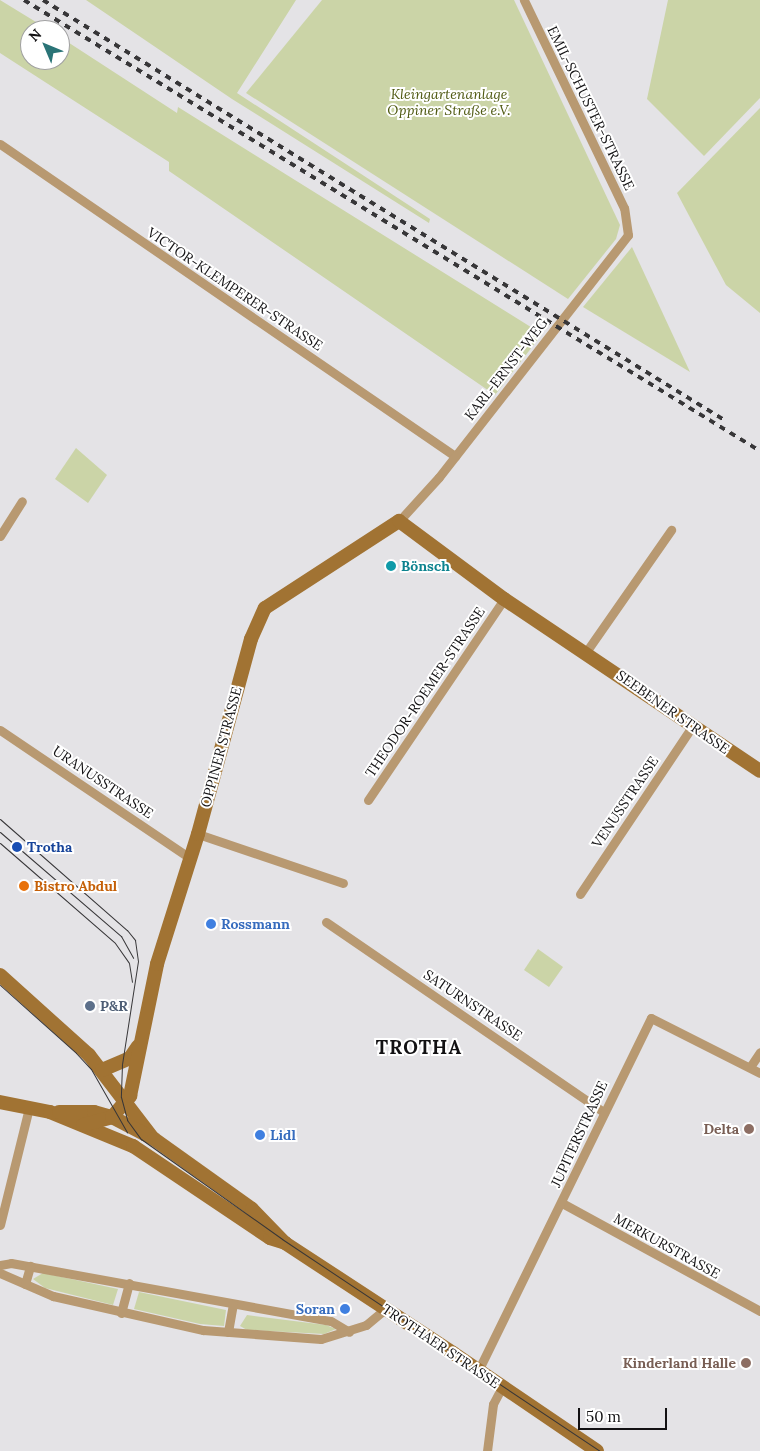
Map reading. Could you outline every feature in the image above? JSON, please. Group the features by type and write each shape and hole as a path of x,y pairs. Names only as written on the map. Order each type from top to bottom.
{"street":[{"name":"EMIL-SCHUSTER-STRASSE","path":"524,0 624,208 629,230"},
{"name":"VICTOR-KLEMPERER-STRASSE","path":"0,144 455,456"},
{"name":"KARL-ERNST-WEG","path":"399,521 455,456 620,248 629,230"},
{"path":"0,536 22,501"},
{"name":"SEEBENER STRASSE","path":"399,521 504,599 586,652 760,771"},
{"name":"OPPINER STRASSE","path":"83,1125 112,1117 126,1103 134,1084 157,964 198,834 251,639 266,608 399,521"},
{"path":"586,652 671,530"},
{"name":"THEODOR-ROEMER-STRASSE","path":"368,800 504,599"},
{"name":"VENUSSTRASSE","path":"580,894 693,725"},
{"name":"URANUSSTRASSE","path":"0,730 190,858"},
{"path":"198,834 343,883"},
{"name":"SATURNSTRASSE","path":"326,922 604,1112"},
{"path":"0,975 102,1070 154,1139"},
{"name":"JUPITERSTRASSE","path":"478,1371 562,1203 650,1018 760,1073"},
{"name":"OPPINER STRASSE","path":"102,1070 130,1058 142,1041"},
{"path":"750,1067 760,1052"},
{"name":"TROTHAER STRASSE","path":"0,1102 50,1112 133,1146 270,1238 285,1243"},
{"path":"0,1225 29,1108"},
{"name":"TROTHAER STRASSE","path":"50,1112 94,1112 112,1117 154,1139 252,1208 285,1243 597,1451"},
{"name":"MERKURSTRASSE","path":"562,1203 760,1311"},
{"path":"0,1265 11,1263 30,1266 129,1283 233,1304 331,1320 348,1332"},
{"path":"25,1284 30,1266"},
{"path":"0,1272 53,1296 120,1313 228,1332 321,1339 366,1326 385,1308"},
{"path":"120,1313 129,1283"},
{"path":"228,1332 233,1304"},
{"path":"487,1451 493,1404 502,1387"}],"green space":[{"path":"0,0 33,20 20,20 20,66 0,53"},
{"path":"86,0 296,0 237,93 430,219 429,223 232,99"},
{"name":"Kleingartenanlage Oppiner Straße e.V.","path":"322,0 514,0 620,225 616,239 568,299 246,93"},
{"path":"668,0 760,0 760,98 704,156 647,99"},
{"path":"70,43 177,113 178,107 542,334 495,395 169,171 169,162 26,70 70,70"},
{"path":"760,108 760,313 726,285 677,193"},
{"path":"632,247 690,372 583,307"},
{"path":"76,448 107,475 88,503 55,479"},
{"path":"538,949 563,967 549,987 524,970"},
{"path":"43,1273 118,1289 113,1305 45,1288 33,1279"},
{"path":"139,1292 226,1310 224,1326 200,1324 134,1309"},
{"path":"247,1315 326,1325 336,1329 324,1334 247,1330 240,1326"}],"tram line":[{"path":"0,819 127,930 135,940 138,961 122,1064 121,1097 127,1120 141,1139 282,1239 600,1451"},
{"path":"0,832 121,936 133,958"},
{"path":"0,843 115,943 129,963 132,982"},
{"path":"0,985 76,1053 91,1069 127,1132"}],"railway":[{"path":"24,0 760,451"},
{"path":"43,0 726,421"}],"place":[{"name":"Bönsch","path":"391,566"},
{"name":"Trotha","path":"17,847"},
{"name":"Bistro Abdul","path":"24,886"},
{"name":"Rossmann","path":"211,924"},
{"name":"P&R","path":"90,1006"},
{"name":"Delta","path":"749,1129"},
{"name":"Lidl","path":"260,1135"},
{"name":"Soran","path":"345,1309"},
{"name":"Kinderland Halle","path":"746,1363"}],"district":[{"name":"TROTHA","path":"419,1048"}]}
